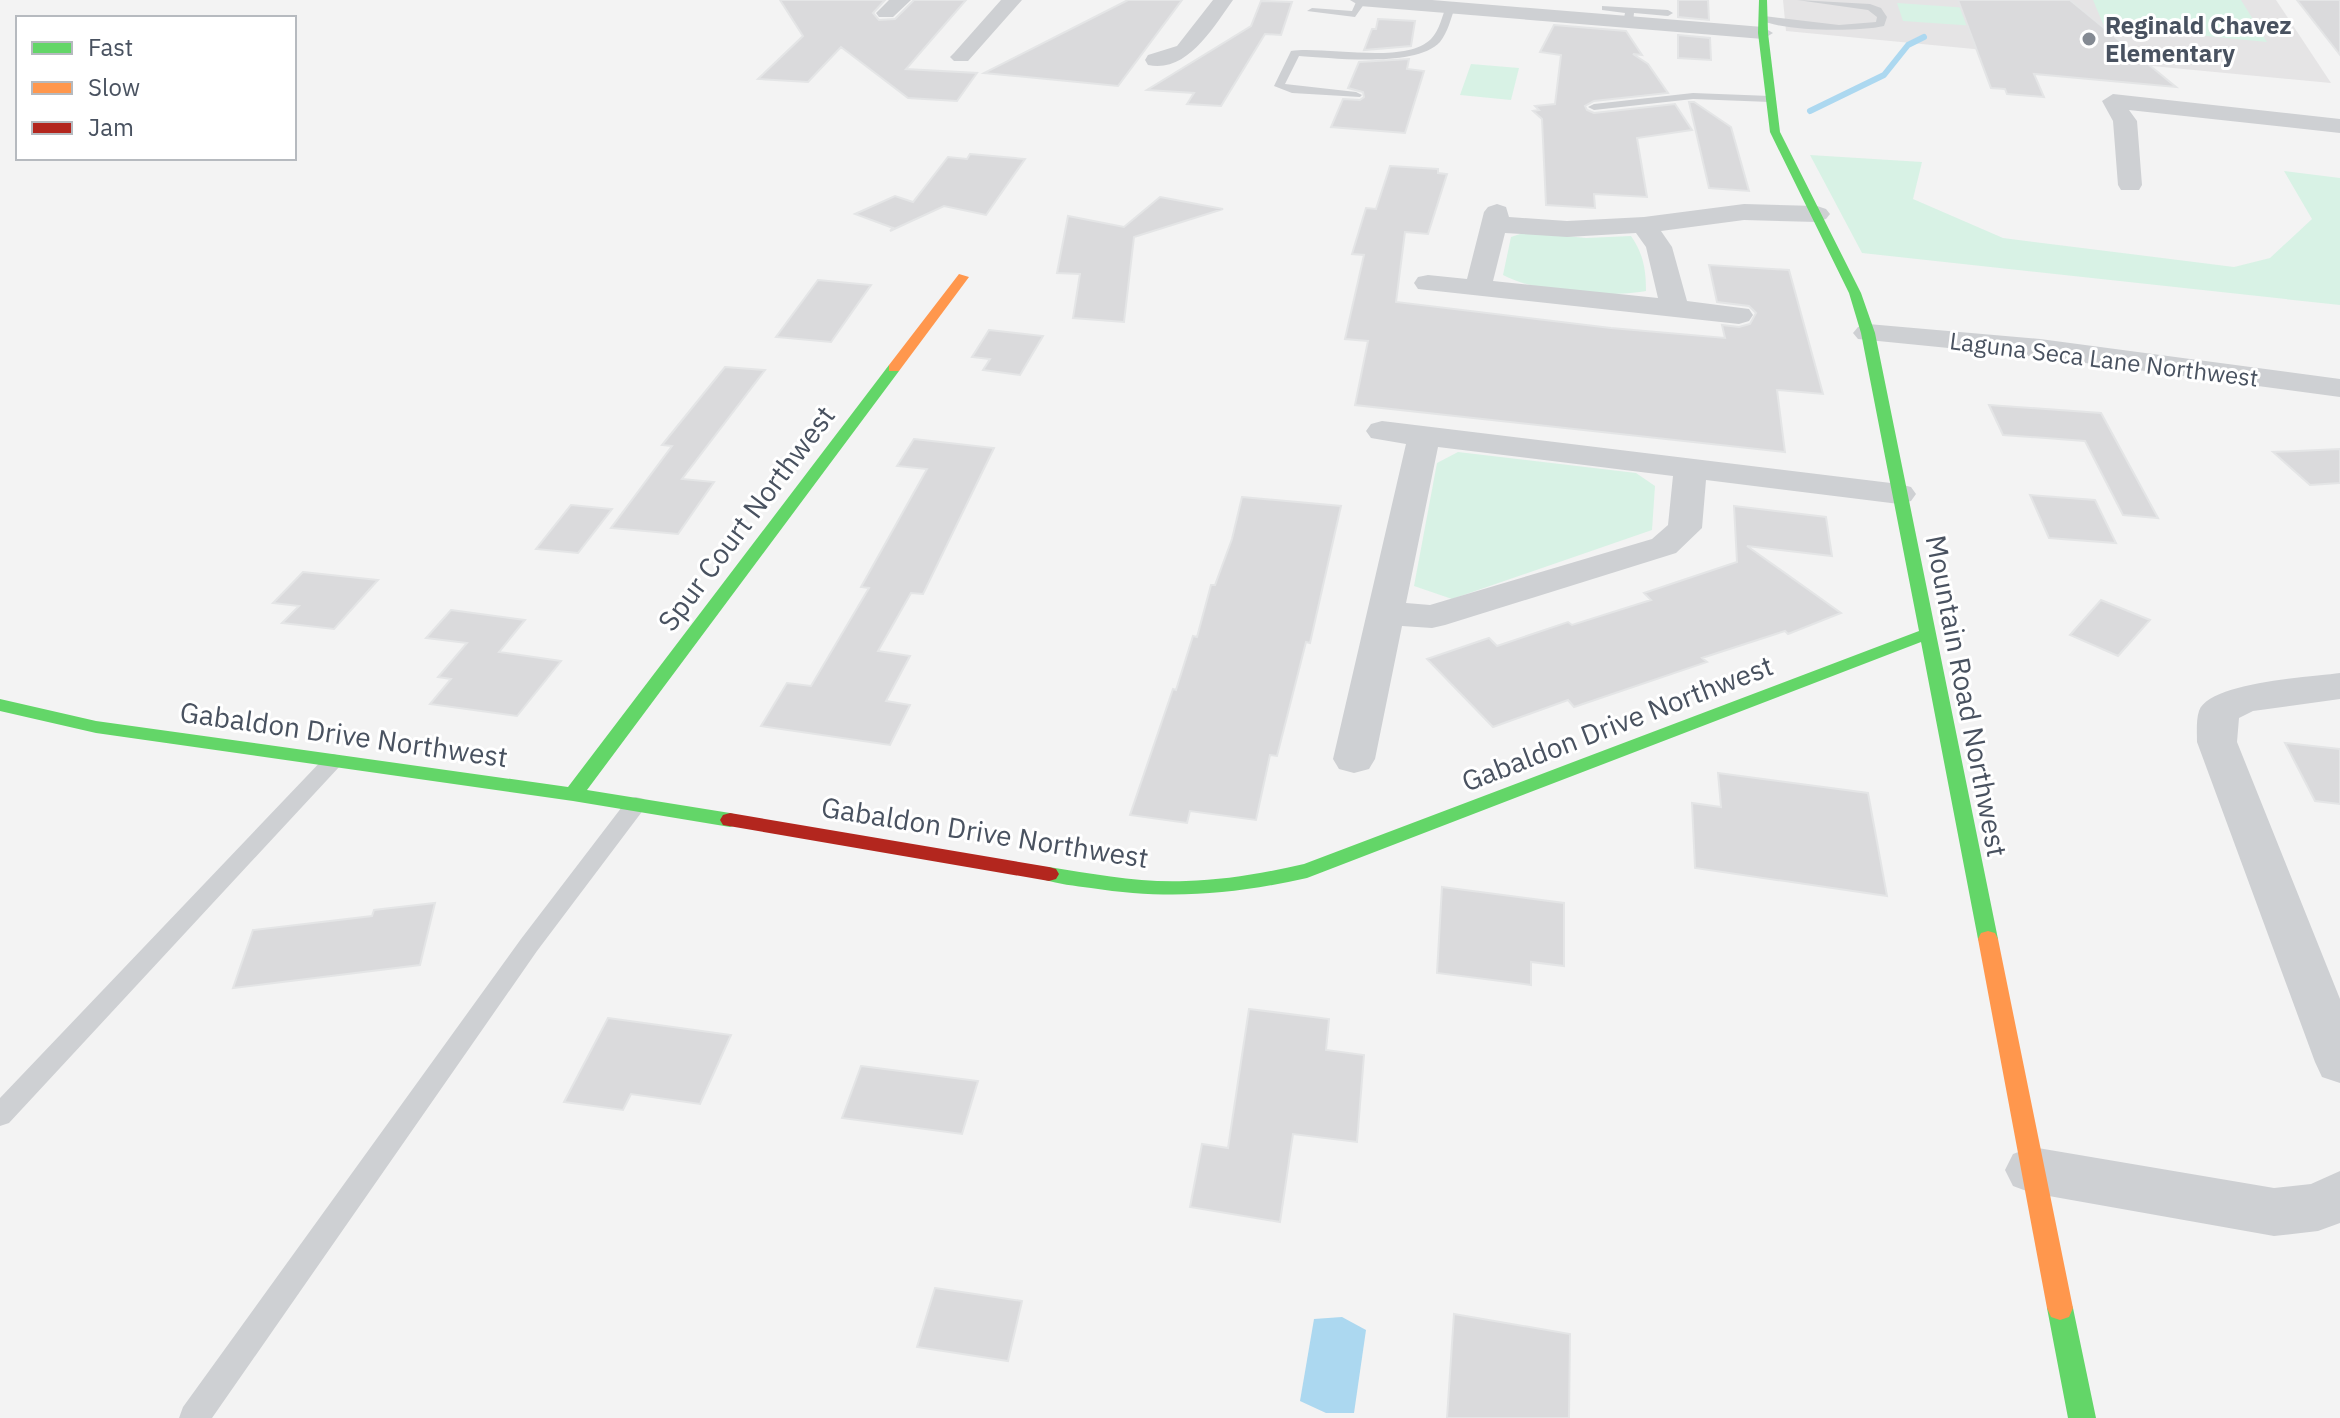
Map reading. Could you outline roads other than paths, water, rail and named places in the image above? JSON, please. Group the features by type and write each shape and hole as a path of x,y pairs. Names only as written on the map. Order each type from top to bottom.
{"street":[{"path":"961,57 1012,0"},
{"path":"1156,60 1184,50 1223,0"},
{"path":"1361,0 1629,16 1763,17"},
{"name":"Mountain Road Northwest","path":"1763,17 1775,132 1855,293 1868,333 2082,1418"},
{"path":"2130,185 2125,121 2113,101 2340,126"},
{"path":"1478,288 1496,218 1567,229 1644,225 1744,212 1817,214"},
{"path":"1644,225 1659,247 1674,307"},
{"name":"Spur Court Northwest","path":"573,794 963,277"},
{"path":"1428,283 1739,315"},
{"name":"Laguna Seca Lane Northwest","path":"1868,333 2040,348 2340,388"},
{"path":"1382,431 1899,494"},
{"path":"1354,759 1424,436"},
{"path":"1386,613 1432,617 1664,546 1685,528 1690,468"},
{"name":"Gabaldon Drive Northwest","path":"0,705 96,727 573,794 1110,884 1183,889 1246,884 1307,871 1927,634"},
{"path":"2340,686 2244,699 2219,711 2217,742 2340,1062"},
{"path":"2032,1170 2274,1212 2318,1207 2340,1195"}],"lane":[{"path":"1312,11 1355,14 1361,0"},
{"path":"1763,17 1857,26 1880,24 1882,17 1878,10 1870,7 1802,0"},
{"path":"1356,95 1292,90 1279,86 1295,53 1380,56 1430,46 1442,29 1450,7"},
{"path":"1605,8 1629,16 1668,13"},
{"path":"1594,107 1693,96 1770,99"},
{"path":"0,1115 333,761"},
{"path":"194,1418 529,945 636,804"}],"water":[{"path":"1342,1317 1366,1330 1354,1413 1326,1413 1300,1401 1314,1319"}],"waterway":[{"path":"1810,111 1884,75 1908,45 1924,37"}],"place":[{"name":"Reginald Chavez Elementary","path":"2089,39"}]}
